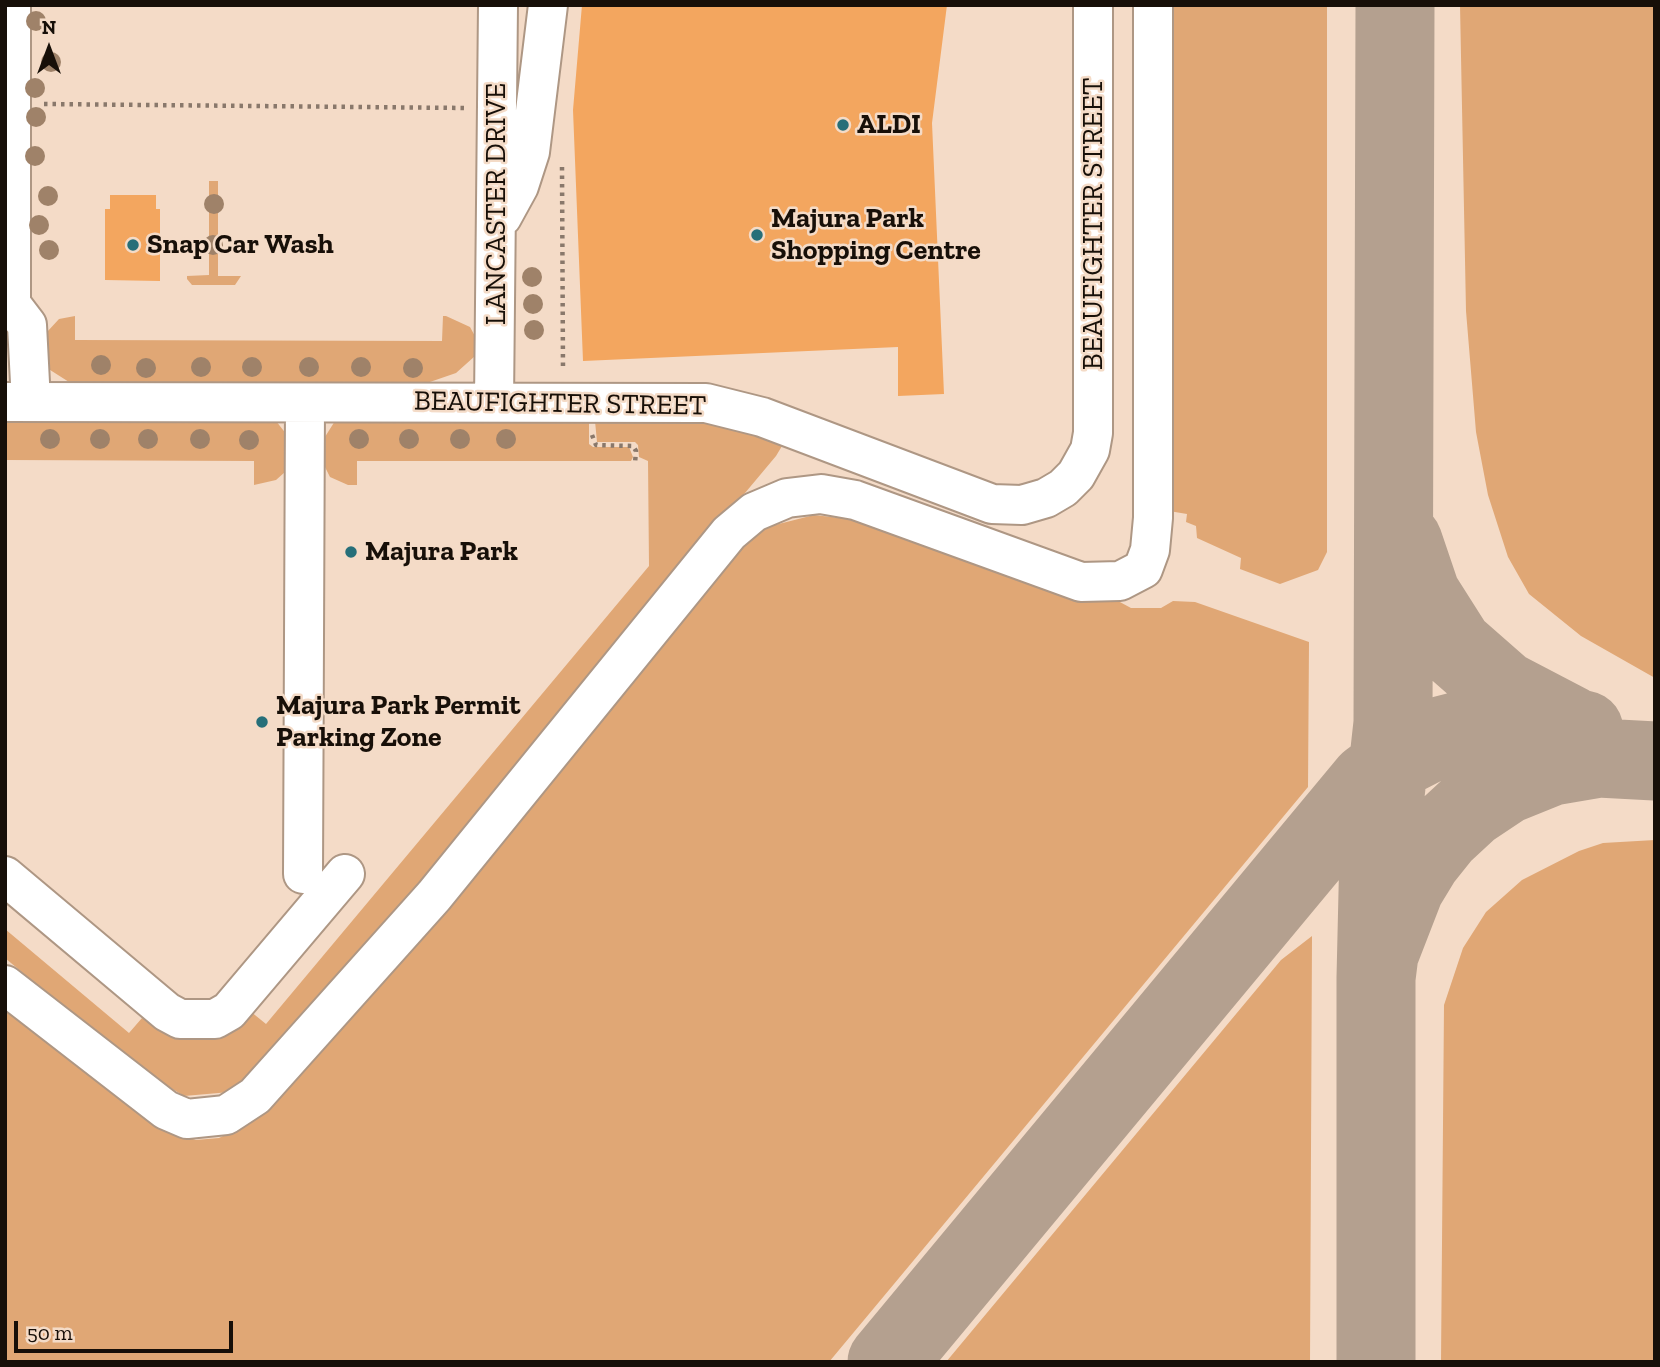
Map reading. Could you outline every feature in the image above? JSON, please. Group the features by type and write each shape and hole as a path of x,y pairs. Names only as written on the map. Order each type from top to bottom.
{"street":[{"path":"11,5 8,307 27,326 18,402"},
{"name":"LANCASTER DRIVE","path":"494,402 498,225 498,5"},
{"path":"498,225 519,186 530,152 548,5"},
{"name":"BEAUFIGHTER STREET","path":"18,402 669,402 725,406 992,504 1022,505 1046,498 1063,488 1085,460 1093,433 1093,5"},
{"path":"5,985 166,1110 187,1119 226,1115 255,1096 434,896 729,533 754,512 787,498 821,494 855,500 1081,582 1120,581 1143,569 1150,550 1153,518 1153,5"},
{"path":"5,876 167,1012 180,1019 215,1019 224,1015 298,932 345,874 300,874 305,403"}],"path":[{"path":"42,104 471,108"},
{"path":"562,161 563,403"}],"shaded area":[{"path":"1165,5 1327,5 1327,552 1318,570 1280,584 1240,569 1241,558 1197,538 1196,526 1186,522 1187,514 1163,510"},
{"path":"1460,5 1655,5 1655,678 1581,636 1529,594 1508,557 1488,495 1476,432 1466,311"},
{"path":"209,181 218,181 218,276 241,276 235,285 192,285 187,279 187,276 209,275"},
{"path":"75,316 75,340 442,341 443,316 446,316 470,327 476,338 475,356 456,373 427,383 69,382 47,368 47,332 59,319"},
{"path":"5,416 276,421 287,435 288,462 285,472 276,480 254,485 254,461 5,460"},
{"path":"710,418 785,441 776,456 276,1053 230,1092 184,1096 133,1065 5,958 5,929 129,1033 142,1018 157,1026 250,1011 266,1024 649,566 648,461 639,457 638,445 635,442 597,442 595,421"},
{"path":"335,421 589,421 589,444 593,447 629,447 633,457 631,461 357,461 357,485 348,485 330,477 324,465 323,440"},
{"path":"814,515 867,521 1059,594 1118,601 1131,608 1161,608 1173,601 1195,602 1309,642 1308,787 829,1362 5,1362 5,1001 181,1135 196,1140 219,1138 235,1130 725,556 767,527"},
{"path":"1655,840 1655,1362 1441,1362 1444,1005 1463,948 1486,912 1522,880 1579,851 1603,843"},
{"path":"1312,936 1310,1362 946,1362 1281,960"}],"building":[{"name":"Majura Park Shopping Centre","path":"582,5 947,5 932,123 944,394 898,396 898,347 583,361 573,110"},
{"name":"Snap Car Wash","path":"110,195 156,195 156,209 160,209 160,281 105,280 105,209 110,209"}],"taxiway":[{"path":"1376,978 1379,850 1393,723 1395,5"},
{"path":"1403,542 1421,595 1454,647 1503,690 1570,725"},
{"path":"887,1362 1369,782 1405,755 1444,735 1487,724 1525,721 1584,730"},
{"path":"1376,1362 1376,978 1379,954 1405,887 1442,834 1469,809 1505,785 1552,766 1599,758 1655,761"}],"place":[{"name":"ALDI","path":"843,125"},
{"name":"Majura Park Shopping Centre","path":"757,235"},
{"name":"Snap Car Wash","path":"133,245"},
{"name":"Majura Park","path":"351,552"},
{"name":"Majura Park Permit Parking Zone","path":"262,722"}]}
